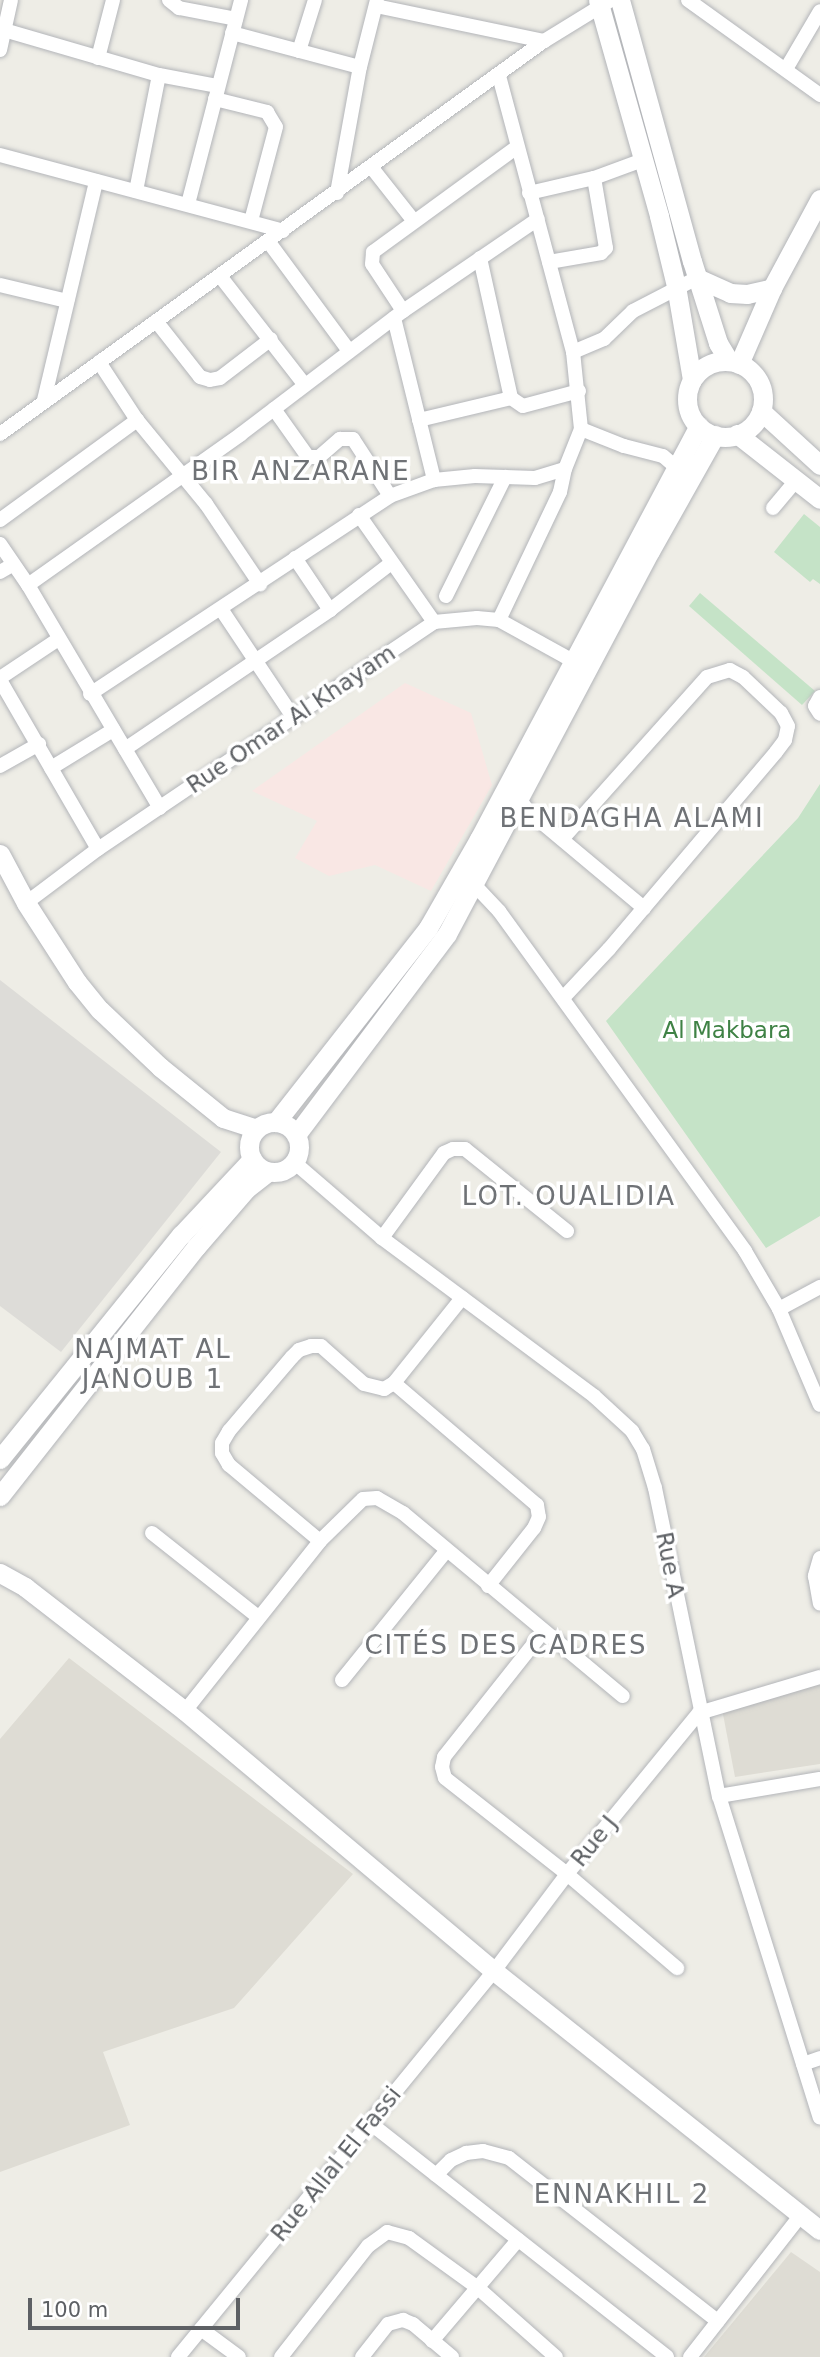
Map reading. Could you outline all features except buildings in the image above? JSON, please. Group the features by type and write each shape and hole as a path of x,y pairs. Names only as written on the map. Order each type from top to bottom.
{"main road":[{"path":"620,0 697,278 718,343 734,362 757,379 762,394 761,411 747,429 737,434"},
{"path":"603,2 676,286 692,380 687,404 707,430 737,434 820,499"},
{"path":"734,362 772,288 816,219 820,199"},
{"path":"697,278 730,293 747,294 772,288"},
{"path":"692,380 704,367 734,362"},
{"path":"761,411 820,465"},
{"path":"276,1122 467,877 520,801 581,665 677,468 707,430"},
{"path":"296,1135 447,934 467,877 509,780 581,665 707,430"},
{"path":"0,854 26,903 77,982 128,1038 223,1118 256,1129"},
{"path":"0,1496 196,1247 246,1189 268,1172 283,1171 294,1162 299,1149 296,1135 286,1125 276,1122 265,1123 256,1129 248,1145 252,1159 268,1172"},
{"path":"0,1459 181,1235 252,1159"},
{"path":"0,1573 25,1587 185,1711 494,1972 820,2230"}],"street":[{"path":"0,50 11,0"},
{"path":"98,58 113,0"},
{"path":"169,0 179,8 299,51 360,67"},
{"path":"188,204 241,0"},
{"path":"299,51 315,0"},
{"path":"688,0 820,95"},
{"path":"0,434 44,400 337,194 544,41 603,2"},
{"path":"337,194 360,67 377,3 544,41"},
{"path":"786,69 820,11"},
{"path":"5,30 216,92 267,112 276,127 251,221"},
{"path":"136,191 159,75"},
{"path":"499,76 573,352 581,429 559,492 499,620"},
{"path":"434,480 419,420 399,315 370,258 373,252 414,220 517,147"},
{"path":"0,155 283,231"},
{"path":"529,193 594,178 643,160"},
{"path":"372,168 414,220"},
{"path":"549,262 601,253 606,247 594,178"},
{"path":"44,400 96,181"},
{"path":"28,585 274,409 399,315 538,219"},
{"path":"268,241 349,351"},
{"path":"480,258 511,398 523,406 579,391"},
{"path":"220,276 304,384"},
{"path":"573,352 604,339 633,311 676,286 697,278"},
{"path":"0,285 67,301"},
{"path":"156,321 200,377 210,380 220,378 271,339"},
{"path":"99,362 137,420 206,504 260,584"},
{"path":"419,420 511,398"},
{"path":"274,409 307,457 320,457 340,439 353,439 390,496"},
{"path":"0,520 137,420"},
{"path":"581,429 624,446 663,456 677,468"},
{"path":"90,694 390,496 434,480 534,478 565,469"},
{"path":"446,596 505,477"},
{"path":"773,508 796,481"},
{"path":"359,515 390,564 434,622"},
{"path":"0,544 6,569 28,585 57,639 160,808"},
{"path":"295,558 330,610"},
{"path":"125,749 330,610 390,564"},
{"path":"221,609 293,717"},
{"name":"Rue Omar Al Khayam","path":"26,903 98,849 434,622 477,618 499,620 581,665"},
{"path":"57,639 0,679 98,849"},
{"path":"563,838 707,677 730,670 743,677 782,713 788,726 785,740 725,816 563,998"},
{"path":"820,697 815,706 820,714"},
{"path":"51,768 113,730"},
{"path":"0,766 39,744"},
{"path":"509,780 520,801 644,908"},
{"path":"467,877 563,998 745,1251 779,1309 820,1405"},
{"path":"382,1238 443,1153 453,1149 465,1149 567,1231"},
{"name":"Rue A","path":"294,1162 382,1238 620,1417 638,1440 655,1488 699,1713 719,1796 820,2118"},
{"path":"779,1309 820,1287"},
{"path":"320,1541 240,1476 222,1453 222,1443 229,1431 299,1350 321,1346 364,1384 384,1389 394,1383 462,1298"},
{"path":"394,1383 537,1505 539,1517 534,1528 488,1586"},
{"path":"185,1711 320,1541 363,1499 377,1498 403,1513 623,1696"},
{"path":"152,1533 258,1617"},
{"path":"341,1680 446,1550"},
{"path":"820,1558 815,1576 820,1604"},
{"path":"543,1632 451,1746 442,1767 445,1777 567,1874 677,1968"},
{"path":"699,1713 820,1677"},
{"name":"Rue J","path":"494,1972 567,1874 699,1713"},
{"path":"719,1796 820,1779"},
{"name":"Rue Allal El Fassi","path":"178,2357 494,1972"},
{"path":"803,2064 820,2058"},
{"path":"370,2123 667,2357"},
{"path":"436,2175 451,2160 466,2153 484,2151 509,2158 718,2321"},
{"path":"690,2357 801,2215"},
{"path":"281,2357 368,2246 387,2232 410,2238 478,2288 556,2357"},
{"path":"432,2341 519,2240"},
{"path":"362,2357 396,2320 414,2324 452,2357"},
{"path":"201,2329 239,2357"}],"shaded area":[{"path":"405,683 471,713 492,785 431,891 375,865 329,876 295,858 317,821 252,791"},
{"path":"0,980 221,1152 61,1352 0,1306"},
{"path":"69,1658 353,1874 234,2008 103,2052 130,2125 0,2172 0,1739"},
{"path":"820,1676 820,1764 735,1777 722,1709"},
{"path":"791,2252 820,2272 820,2357 704,2357"}],"green space":[{"path":"804,514 820,527 820,584 813,579 810,582 774,552"},
{"path":"700,593 815,691 802,705 689,606"},
{"name":"Al Makbara","path":"820,784 820,1216 766,1248 606,1021 798,818"}],"district":[{"name":"BIR ANZARANE","path":"301,472"},
{"name":"BENDAGHA ALAMI","path":"632,819"},
{"name":"LOT. OUALIDIA","path":"569,1197"},
{"name":"NAJMAT AL JANOUB 1","path":"153,1365"},
{"name":"CITÉS DES CADRES","path":"506,1646"},
{"name":"ENNAKHIL 2","path":"622,2195"}]}
